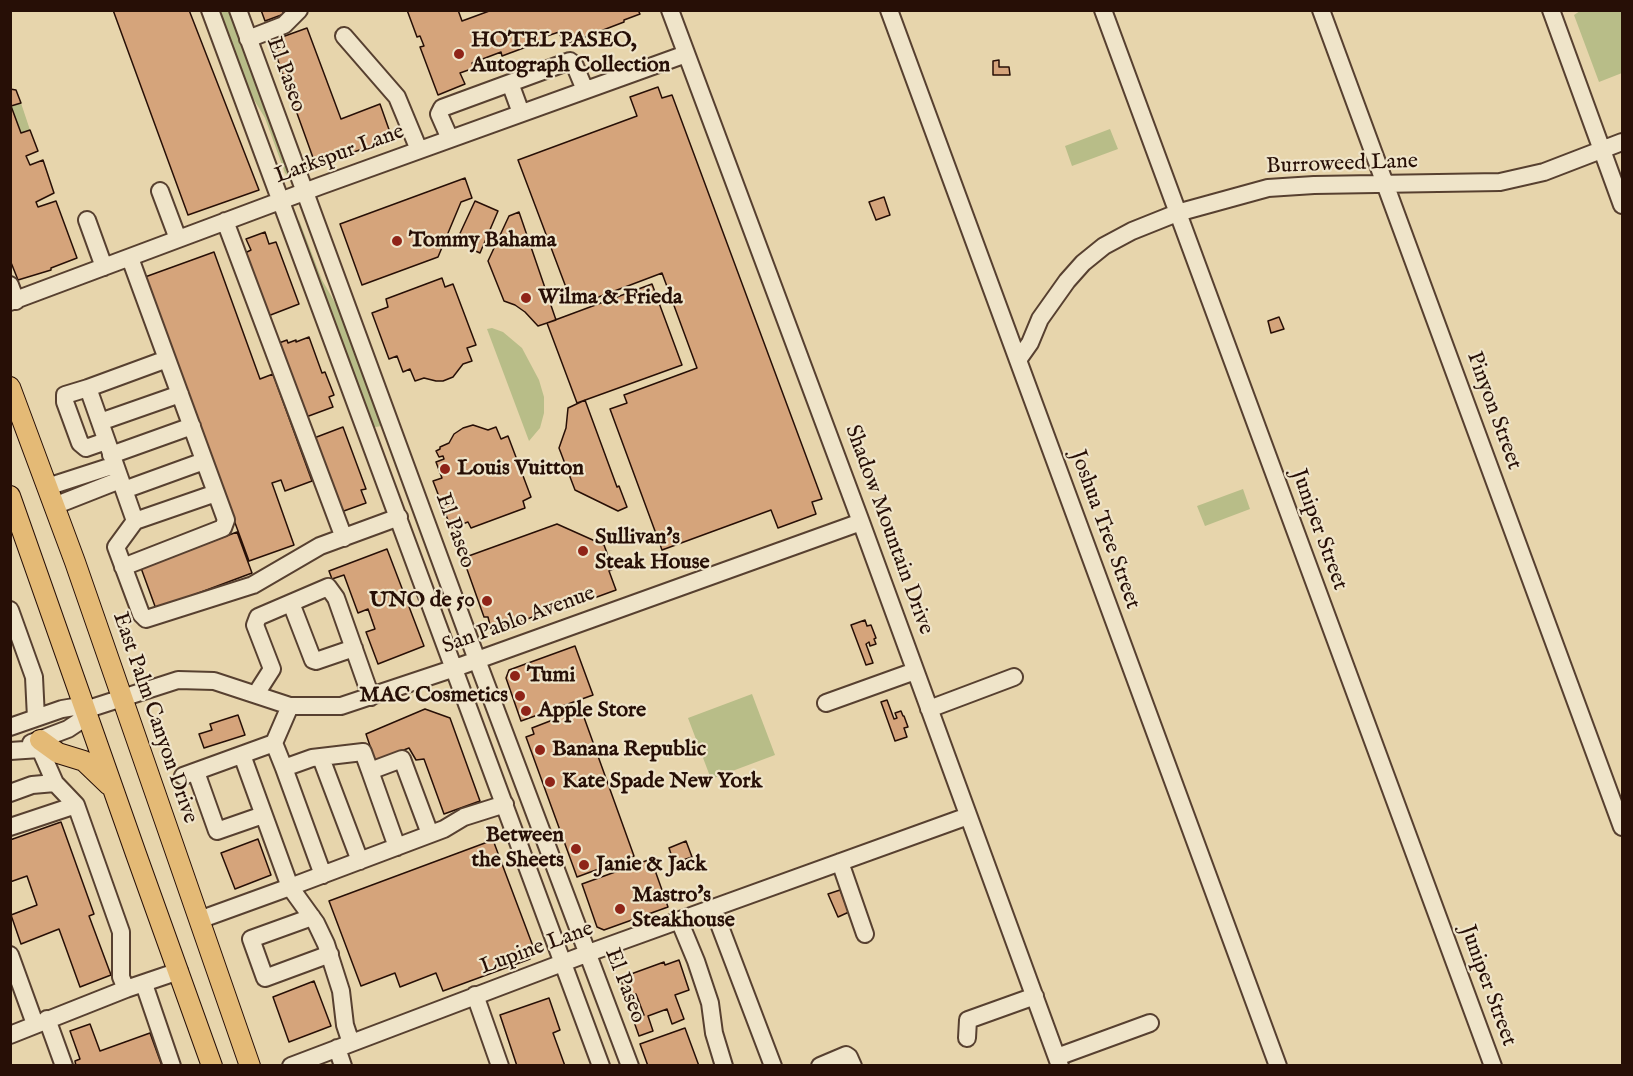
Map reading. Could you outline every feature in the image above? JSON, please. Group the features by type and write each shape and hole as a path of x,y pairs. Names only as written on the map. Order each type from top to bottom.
{"main road":[{"name":"East Palm Canyon Drive","path":"10,387 51,496 250,1065"},
{"path":"10,496 213,1065"},
{"path":"40,740 58,753 84,761 113,789"}],"street":[{"name":"El Paseo","path":"210,10 601,1065"},
{"name":"El Paseo","path":"238,10 477,660 630,1065"},
{"path":"248,39 284,26 298,10"},
{"name":"Shadow Mountain Drive","path":"670,10 1059,1061"},
{"name":"Joshua Tree Street","path":"889,10 1278,1065"},
{"name":"Juniper Street","path":"1103,10 1493,1065"},
{"name":"Pinyon Street","path":"1321,10 1623,827"},
{"path":"1551,10 1623,205"},
{"path":"344,36 397,97 419,150"},
{"name":"Larkspur Lane","path":"12,296 130,258 304,192 686,54"},
{"path":"450,139 440,111 570,61 575,66 585,90"},
{"path":"510,83 521,113"},
{"name":"Burroweed Lane","path":"1018,360 1030,343 1040,319 1083,263 1104,246 1132,231 1177,213 1268,188 1314,185 1500,182 1544,172 1623,142"},
{"path":"160,191 178,239"},
{"path":"301,213 327,283 351,317"},
{"path":"87,220 104,267"},
{"path":"225,221 344,538"},
{"path":"123,567 223,528 226,520 130,258"},
{"path":"167,359 65,395 65,402 80,443 115,466 204,461"},
{"path":"88,388 135,521"},
{"path":"100,422 180,394"},
{"path":"369,435 382,437 391,425"},
{"path":"51,496 192,426"},
{"path":"380,466 383,456 388,452 403,457"},
{"path":"216,493 135,521 116,547 141,614 146,619 152,619 253,585 320,546 399,517"},
{"name":"San Pablo Avenue","path":"10,727 74,707 85,710 177,680 214,681 290,706 342,706 455,668 861,522"},
{"path":"256,694 272,669 255,625 258,617 328,587 336,598 371,697"},
{"path":"291,603 312,660 316,661 354,648"},
{"path":"10,610 34,677 36,718"},
{"path":"826,703 915,671"},
{"path":"929,709 1014,677"},
{"path":"290,706 274,743 323,875"},
{"name":"San Pablo Avenue","path":"10,751 69,728 80,721 85,710"},
{"path":"264,814 217,831 189,774 274,743"},
{"path":"10,751 40,748 54,783 76,805 121,932 121,977 126,989"},
{"path":"284,768 312,758 363,752 397,847"},
{"path":"242,755 290,887 312,917 330,954 341,991 345,1025 343,1065"},
{"path":"321,758 360,861"},
{"path":"370,771 402,759 430,834"},
{"path":"10,793 32,785 54,783"},
{"path":"200,920 397,847 464,817 505,804"},
{"path":"10,827 76,805"},
{"name":"Lupine Lane","path":"291,1065 475,995 968,816"},
{"path":"840,862 865,934"},
{"path":"713,908 773,1065"},
{"path":"312,917 251,939 265,978 330,954"},
{"path":"679,920 696,960 710,1003 714,1034 724,1065"},
{"path":"10,955 64,1065"},
{"path":"10,1035 41,1021 179,971"},
{"path":"144,984 172,1065"},
{"path":"475,995 500,1065"},
{"path":"967,1038 968,1020 1035,996"},
{"path":"1059,1061 1150,1023"},
{"path":"820,1065 846,1055 853,1065"}],"green space":[{"path":"218,11 229,11 289,177 285,173 265,118 248,90"},
{"path":"1580,11 1622,11 1622,73 1599,82 1574,15"},
{"path":"21,103 30,130 21,133 11,106"},
{"path":"1110,129 1118,149 1072,166 1065,146"},
{"path":"299,220 322,280 341,313 382,422 381,426 372,426 296,223"},
{"path":"492,328 503,332 522,348 539,380 544,397 544,413 540,428 529,441 487,329"},
{"path":"1243,489 1250,509 1205,526 1197,506"},
{"path":"752,694 775,755 711,779 688,718"}],"building":[{"path":"113,10 189,10 259,190 188,215"},
{"path":"261,10 282,10 284,14 265,21"},
{"name":"HOTEL PASEO, Autograph Collection","path":"407,10 458,10 462,21 492,10 638,10 640,14 564,45 559,32 544,37 545,40 502,56 501,52 472,63 474,68 460,73 465,84 438,95 420,47 424,46 420,36 417,37"},
{"path":"307,28 341,119 380,104 392,138 316,166 271,41"},
{"path":"999,60 999,67 1009,67 1010,75 993,75 993,61"},
{"path":"658,87 662,98 672,95 822,499 812,502 816,514 778,528 771,510 662,550 610,409 627,403 624,395 697,368 662,273 588,301 585,292 570,298 518,160 637,116 630,97"},
{"path":"10,89 16,90 21,103 11,106 21,133 30,130 38,151 26,156 30,165 43,160 54,193 36,202 38,207 56,201 77,258 51,268 51,270 18,280 10,260"},
{"path":"465,178 472,198 461,202 438,257 362,285 340,224"},
{"path":"884,197 890,215 876,220 869,202"},
{"path":"475,201 498,211 480,253 456,242"},
{"path":"519,212 556,320 538,326 525,312 504,301 488,261 509,216"},
{"path":"265,232 269,244 276,242 299,304 268,316 245,253 251,250 246,239"},
{"path":"214,252 260,379 273,374 312,481 285,491 281,480 272,483 294,545 249,561 145,277"},
{"path":"442,278 445,287 453,284 476,345 467,348 472,361 463,364 453,377 443,381 424,378 415,381 410,369 403,372 397,356 389,359 372,313 388,307 386,299"},
{"path":"652,284 682,365 577,403 547,323"},
{"path":"1279,317 1284,329 1271,333 1268,321"},
{"path":"309,337 322,373 325,372 334,395 329,397 333,407 306,417 279,343 287,340 288,343 296,340 296,342"},
{"path":"585,400 617,487 619,486 627,507 618,511 575,490 559,448 566,428 568,408"},
{"path":"473,425 488,430 496,427 501,439 508,436 531,497 523,501 525,508 471,528 468,522 451,528 433,481 442,478 436,462 444,459 443,456 439,457 436,451 449,443 454,434"},
{"path":"343,427 366,489 361,490 366,503 341,512 314,438"},
{"path":"557,524 604,545 613,569 609,571 616,590 564,609 562,606 506,627 502,624 496,628 490,625 488,617 484,617 463,558"},
{"path":"237,532 252,573 156,609 141,568"},
{"path":"387,549 424,646 378,664 366,632 375,629 368,609 358,613 344,575 332,579 329,571"},
{"path":"865,620 867,626 871,625 876,638 874,639 876,644 870,646 869,642 866,644 873,663 866,665 851,625"},
{"path":"575,646 593,695 521,721 506,678 509,670"},
{"path":"887,700 894,719 897,718 895,713 901,711 904,716 908,727 904,728 907,737 895,741 881,702"},
{"path":"425,709 450,718 480,801 444,814 424,759 416,760 409,748 375,761 366,734"},
{"path":"581,709 634,856 577,877 526,737 534,734 532,728"},
{"path":"238,715 245,735 204,748 199,734 212,730 210,724"},
{"path":"61,822 94,914 89,916 111,975 80,987 59,929 21,944 11,915 37,905 27,876 10,882 10,840"},
{"path":"258,839 271,875 235,889 221,853"},
{"path":"493,840 534,949 530,959 443,991 436,973 400,987 395,973 361,986 329,901"},
{"path":"686,841 692,857 674,863 669,848"},
{"path":"651,859 668,907 604,930 597,927 582,884"},
{"path":"840,890 849,912 838,917 828,894"},
{"path":"679,960 689,990 675,995 684,1019 672,1024 667,1009 648,1016 653,1031 639,1036 633,1019 644,1015 636,994 627,997 620,978 664,962 665,965"},
{"path":"314,981 331,1026 289,1042 273,997"},
{"path":"549,998 560,1030 553,1033 565,1066 517,1066 500,1015"},
{"path":"90,1024 100,1051 150,1033 162,1066 76,1066 75,1061 80,1059 70,1031"},
{"path":"685,1028 699,1066 648,1066 640,1044"}],"place":[{"name":"HOTEL PASEO, Autograph Collection","path":"459,54"},
{"name":"Tommy Bahama","path":"397,241"},
{"name":"Wilma & Frieda","path":"526,298"},
{"name":"Louis Vuitton","path":"445,469"},
{"name":"Sullivan's Steak House","path":"583,551"},
{"name":"UNO de 50","path":"487,601"},
{"name":"Tumi","path":"515,676"},
{"name":"MAC Cosmetics","path":"520,696"},
{"name":"Apple Store","path":"526,711"},
{"name":"Banana Republic","path":"540,750"},
{"name":"Kate Spade New York","path":"550,782"},
{"name":"Between the Sheets","path":"576,849"},
{"name":"Janie & Jack","path":"584,865"},
{"name":"Mastro's Steakhouse","path":"620,909"}]}
